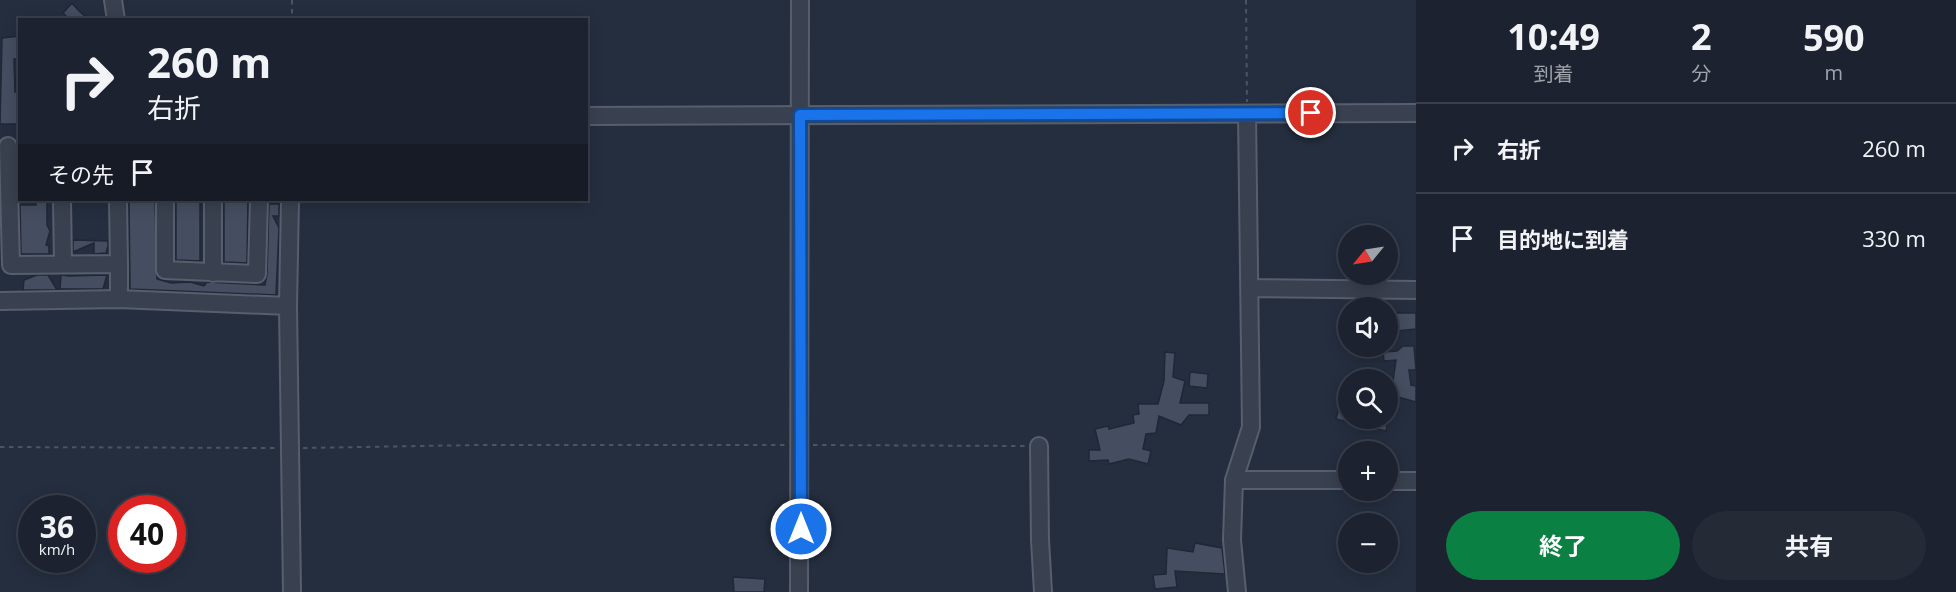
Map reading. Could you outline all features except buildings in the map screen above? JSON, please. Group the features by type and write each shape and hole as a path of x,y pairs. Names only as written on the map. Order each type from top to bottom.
{"street":[{"path":"113,0 116,18"},
{"path":"799,592 800,0"},
{"path":"588,116 1416,113"},
{"path":"1237,592 1232,540 1234,480 1251,427 1247,114"},
{"path":"9,145 5,212 6,265 119,264"},
{"path":"62,201 63,264"},
{"path":"117,201 120,299"},
{"path":"165,201 165,270 257,274 259,201"},
{"path":"213,201 213,273"},
{"path":"290,201 288,306 292,592"},
{"path":"1250,288 1416,290"},
{"path":"0,301 120,299 288,306"},
{"path":"1039,446 1043,592"},
{"path":"1234,480 1338,480"},
{"path":"1398,481 1416,481"}],"path":[{"path":"292,0 292,18"},
{"path":"1246,0 1247,114"},
{"path":"0,447 1039,446"}],"route":[{"path":"801,529 800,115 1311,113"}]}
